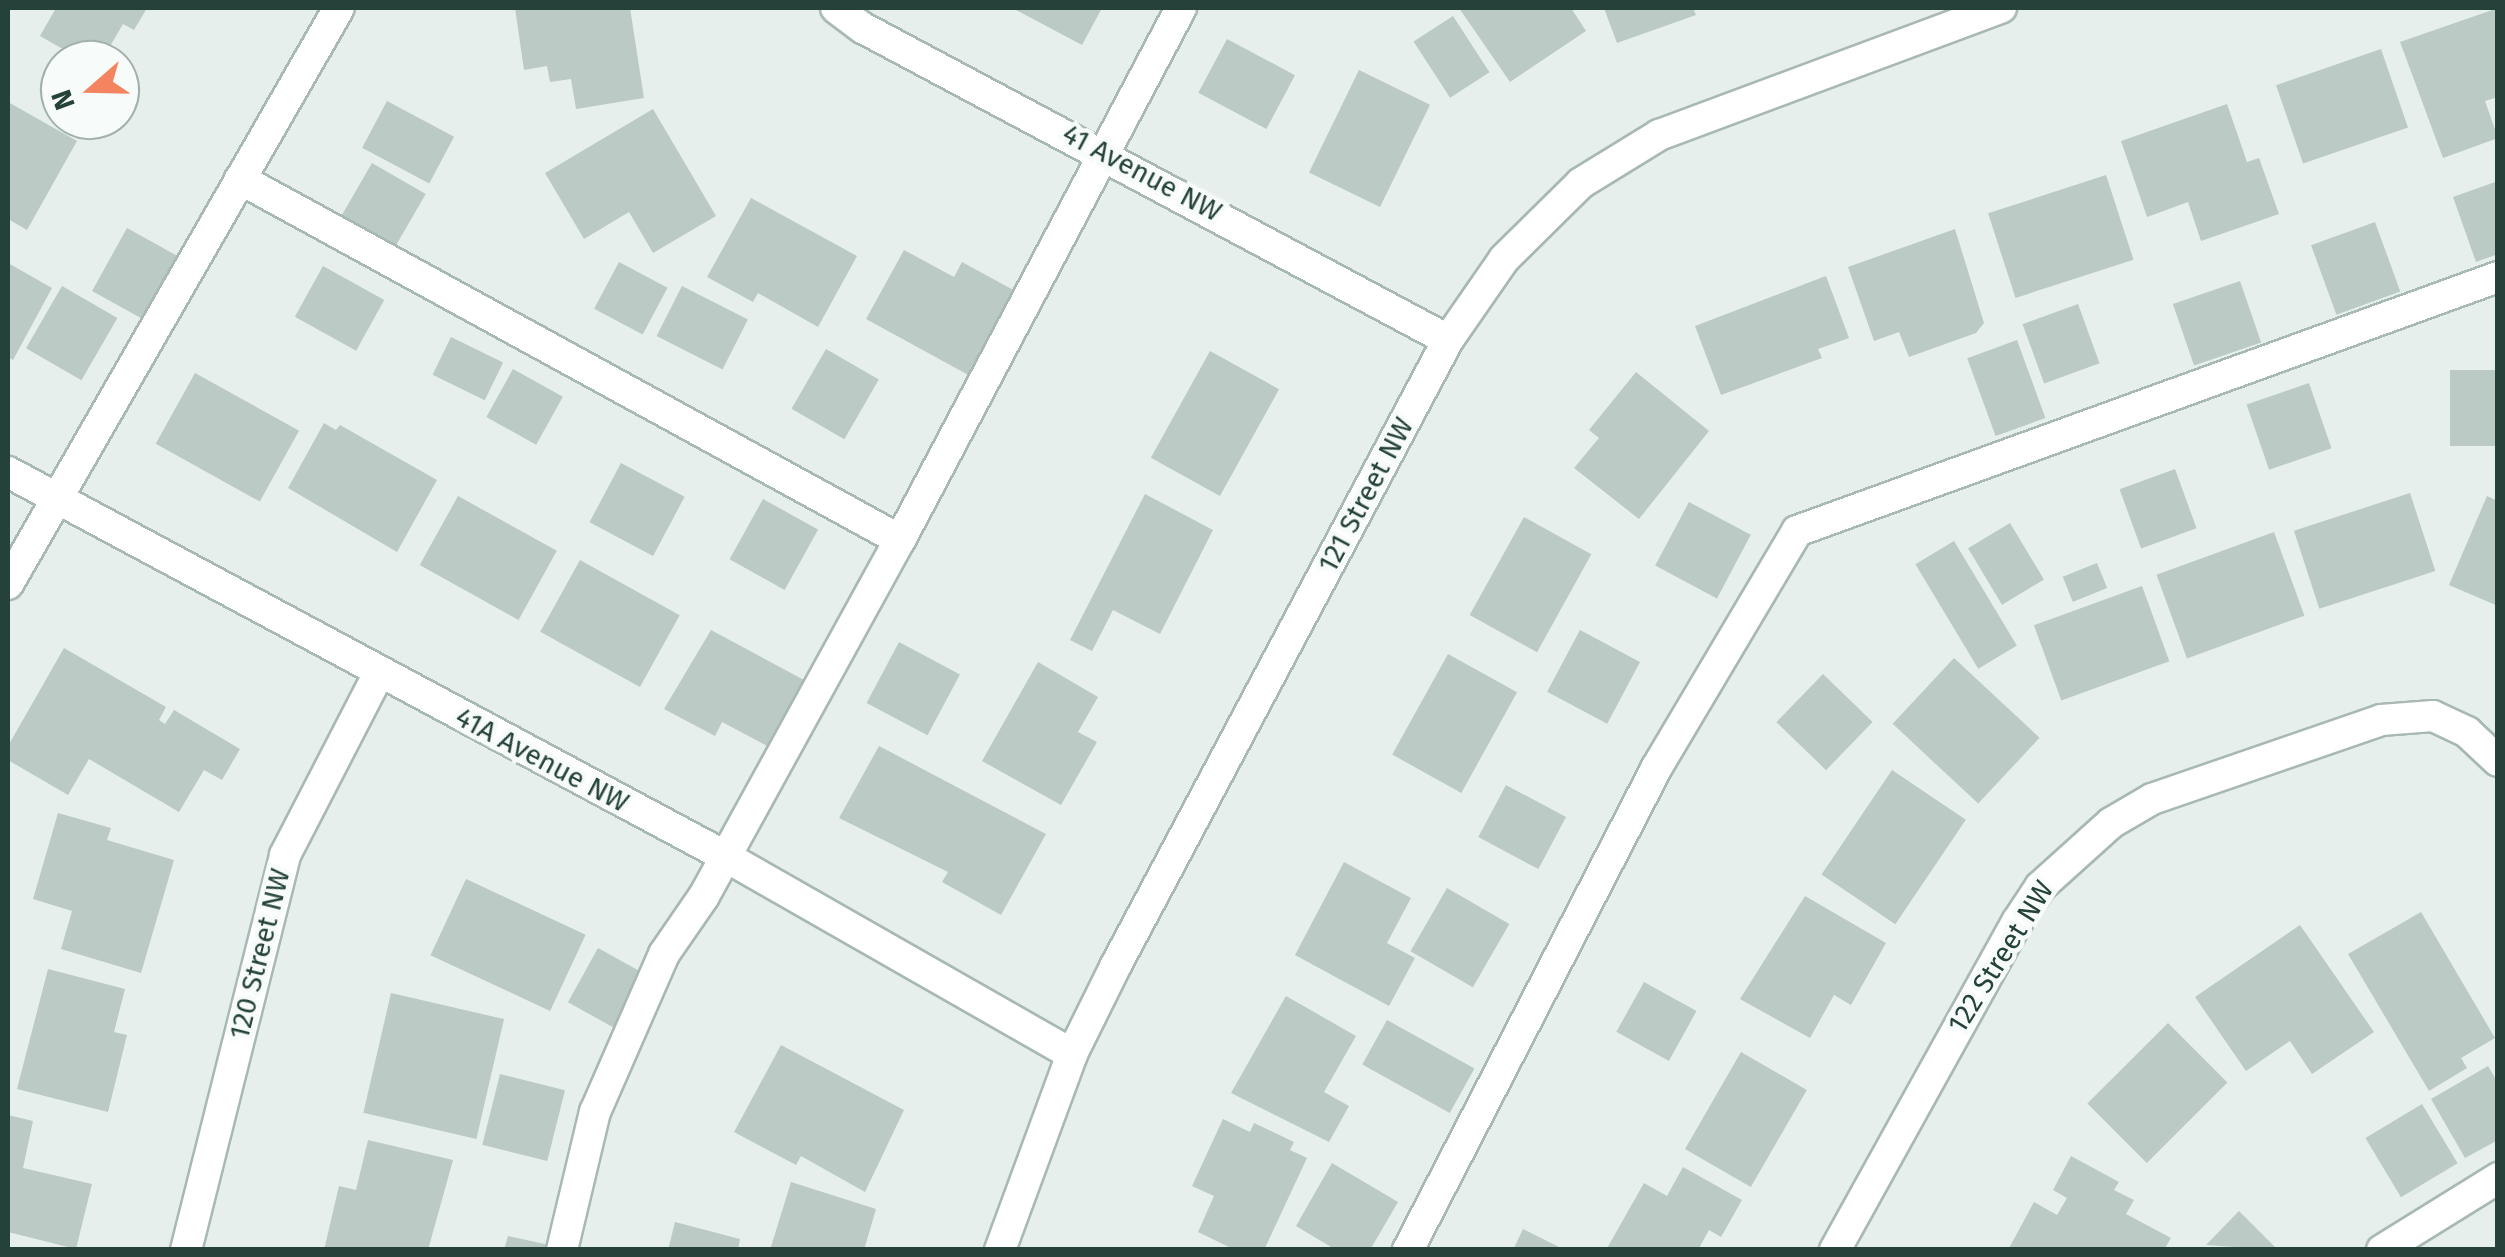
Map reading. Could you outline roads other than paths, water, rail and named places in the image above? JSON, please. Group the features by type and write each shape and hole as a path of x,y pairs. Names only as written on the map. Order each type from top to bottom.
{"street":[{"path":"8,584 339,8"},
{"name":"41 Avenue NW","path":"836,8 863,28 1107,153 1448,340"},
{"path":"562,1250 595,1112 664,954 704,896 722,854 900,540 1181,8"},
{"name":"121 Street NW","path":"1000,1250 1072,1054 1448,340 1517,245 1581,182 1618,156 1714,110 2002,8"},
{"path":"240,178 900,540"},
{"path":"1408,1250 1658,767 1797,531 2498,277"},
{"name":"41A Avenue NW","path":"8,472 378,675 722,854 1072,1054"},
{"name":"120 Street NW","path":"186,1250 286,855 378,675"},
{"name":"122 Street NW","path":"1835,1250 2017,922 2076,850 2152,798 2382,720 2433,716 2468,732 2498,762"},
{"path":"2382,1250 2498,1178"}]}
